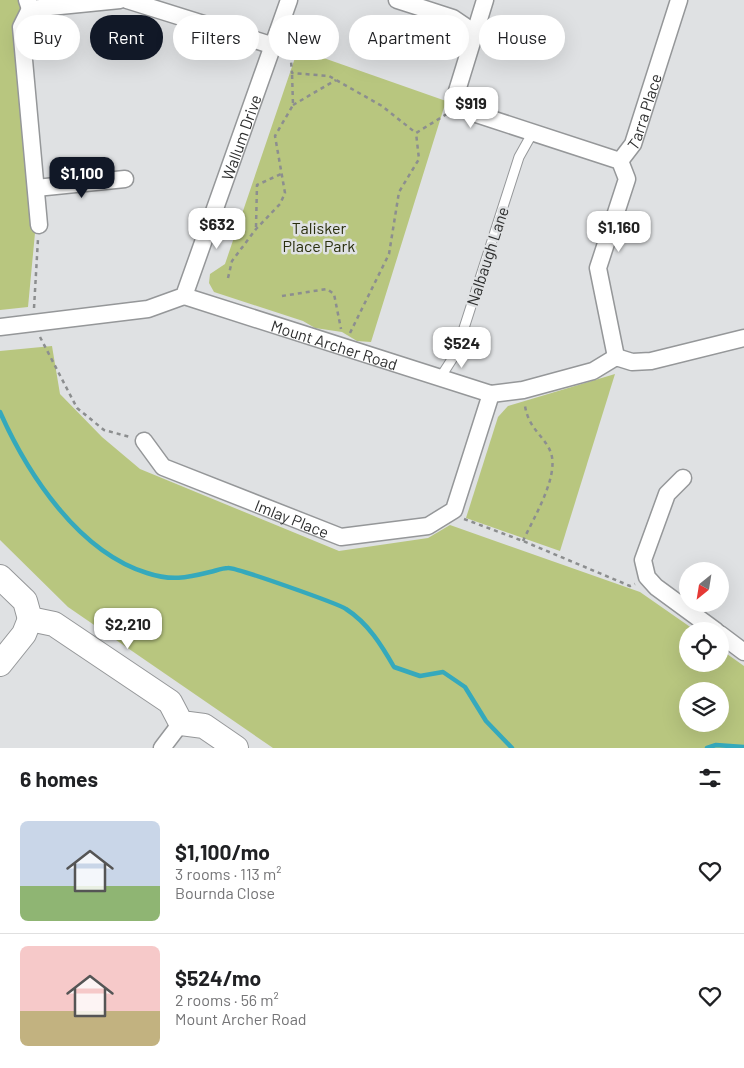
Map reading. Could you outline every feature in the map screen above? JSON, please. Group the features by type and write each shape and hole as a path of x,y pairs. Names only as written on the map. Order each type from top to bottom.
{"street":[{"path":"39,225 21,28 29,4 120,0"},
{"path":"127,0 269,40"},
{"name":"Wallum Drive","path":"285,15 290,0"},
{"path":"397,0 453,18 475,33"},
{"path":"486,0 457,91 463,104 476,114 620,162 627,179 598,268 616,357 632,362 651,361 744,338"},
{"name":"Tarra Place","path":"620,162 633,144 679,0"},
{"name":"Wallum Drive","path":"184,296 269,60"},
{"path":"36,188 125,179"},
{"path":"0,327 148,309 184,296"},
{"name":"Mount Archer Road","path":"184,296 491,394 522,390 593,371 616,357"},
{"path":"454,510 491,394"},
{"name":"Imlay Place","path":"144,441 162,467 341,537 428,526 454,510"},
{"path":"683,478 667,494 643,560 647,577 704,622"},
{"path":"0,577 25,601 30,619 24,634 0,664"},
{"path":"30,619 54,624 170,702 181,723"},
{"path":"729,641 744,652"},
{"path":"162,748 181,723"},
{"path":"181,723 204,726 236,748"}],"lane":[{"name":"Nalbaugh Lane","path":"440,378 456,353 519,157 533,132"}],"path":[{"path":"291,60 293,105"},
{"path":"292,73 329,76 382,106 416,133 419,159 399,192 389,254 350,333"},
{"path":"228,278 232,261 256,228 280,204 285,193 280,174 275,136 293,105 336,80"},
{"path":"416,133 463,104"},
{"path":"256,228 257,185 280,174"},
{"path":"39,225 33,323 77,408 104,430 144,441"},
{"path":"282,296 327,289 334,294 341,329"},
{"path":"522,390 531,426 551,453 552,471 548,487 523,541"},
{"path":"454,510 464,519 523,541 630,586 647,577"}],"green space":[{"path":"0,0 18,0 20,15 15,15 15,60 23,60 30,214 35,233 28,307 0,310"},
{"name":"Talisker Place Park","path":"294,60 329,60 446,101 371,342 357,341 342,332 315,328 303,321 214,292 209,283 210,274 225,264"},
{"path":"52,346 60,394 102,437 140,469 339,551 428,538 450,525 640,592 683,622 679,622 679,672 729,672 729,655 744,666 744,748 273,748 68,607 0,540 0,351"},
{"path":"615,374 560,551 466,518 498,417 508,406"}],"waterway":[{"path":"0,412 25,461 41,485 58,508 99,548 122,563 156,576 186,577 223,568 235,569 326,600 346,609 368,628 394,667 420,676 443,672 465,687 486,721 512,748"},
{"path":"707,748 716,745 744,747"}]}
